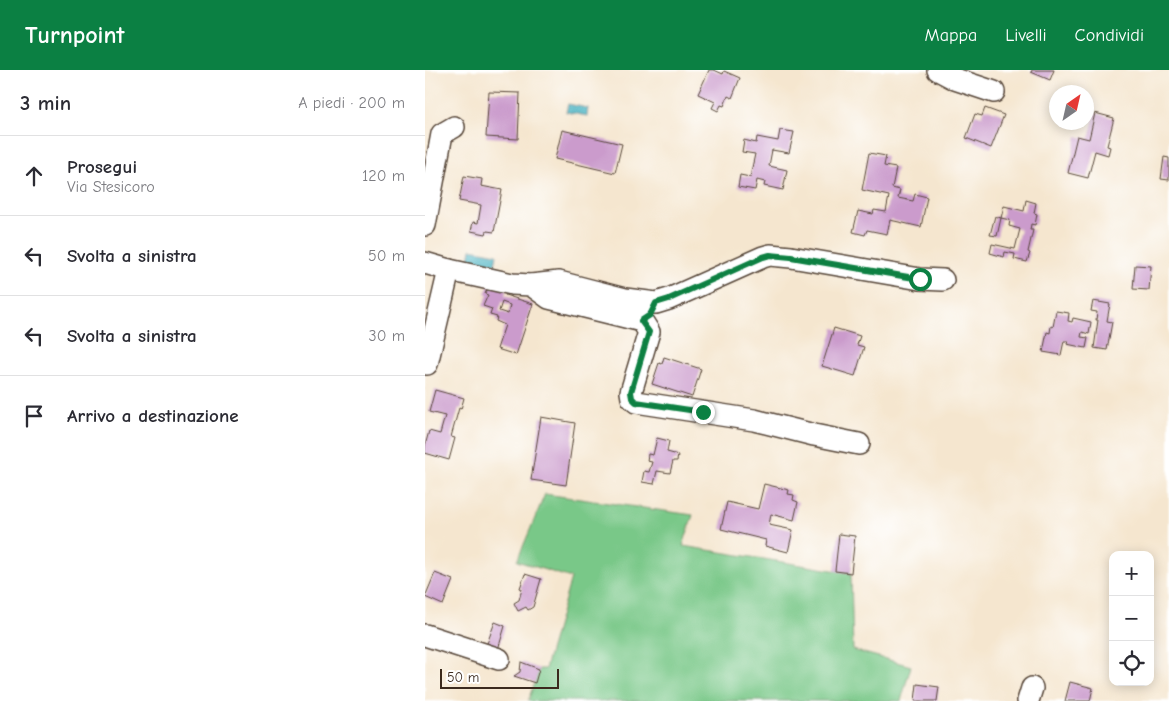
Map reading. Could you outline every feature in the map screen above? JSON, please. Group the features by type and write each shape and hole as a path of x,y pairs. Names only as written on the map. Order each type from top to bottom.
{"street":[{"path":"938,70 955,79 994,92"},
{"path":"425,224 442,134 454,127"},
{"path":"425,263 512,284 531,285 559,282 625,299 656,303 770,255 920,279 943,280"},
{"path":"427,364 449,270"},
{"path":"531,285 549,298 641,321 649,332 631,392 632,398 636,402 754,420 859,444"},
{"path":"641,321 650,315 656,303"},
{"path":"425,635 499,659"}],"green space":[{"path":"545,494 693,515 683,546 851,573 853,650 911,666 901,701 528,701 539,669 545,669 571,578 517,561"}],"water":[{"path":"568,104 588,108 587,116 566,112"},
{"path":"471,249 497,254 495,265 469,260"}],"building":[{"path":"709,70 723,74 724,71 740,78 732,98 728,96 724,106 721,105 718,111 712,108 715,102 698,94"},
{"path":"1032,70 1054,70 1050,80 1031,72"},
{"path":"489,92 520,93 518,139 486,137"},
{"path":"985,108 1004,115 991,148 966,138 975,114 982,116"},
{"path":"1095,113 1114,118 1107,146 1110,147 1108,155 1095,151 1088,178 1068,173 1077,136 1089,139 1091,130 1094,130"},
{"path":"562,130 622,144 615,173 555,159"},
{"path":"780,130 794,132 789,153 772,150 769,166 787,170 783,190 764,186 765,182 757,180 755,190 738,187 740,175 750,177 755,154 742,152 744,140 756,143 757,137 778,141"},
{"path":"869,153 886,156 884,166 896,168 892,188 900,190 898,198 913,201 915,194 927,197 921,227 890,220 887,234 867,230 865,235 853,232 858,211 873,214 874,210 886,212 889,196 862,190"},
{"path":"1164,157 1169,158 1169,180 1161,179"},
{"path":"464,176 482,179 481,186 502,190 494,232 487,231 486,234 471,231 473,222 478,223 481,205 459,201"},
{"path":"1026,200 1036,203 1034,213 1037,214 1035,225 1031,224 1030,230 1033,230 1027,262 1014,259 1015,254 1005,252 1004,257 990,253 992,244 1015,249 1020,229 1009,226 1010,220 1001,218 1004,206 1024,211"},
{"path":"995,216 1001,218 997,236 990,235"},
{"path":"1135,265 1151,266 1149,290 1133,289"},
{"path":"489,285 507,289 505,295 533,304 516,355 497,349 505,325 496,321 497,317 490,315 492,309 483,306 488,295 485,294","holes":["502,302 510,305 508,314 499,311"]},
{"path":"1093,301 1110,304 1107,321 1112,322 1107,350 1094,348 1098,320 1096,320 1097,312 1091,311"},
{"path":"1056,311 1069,313 1068,321 1072,322 1073,318 1091,322 1089,334 1082,332 1081,337 1088,338 1086,348 1067,344 1068,341 1064,341 1061,355 1043,352 1047,332 1050,333 1051,326 1053,327"},
{"path":"834,328 860,336 857,345 864,347 855,376 822,366"},
{"path":"664,357 701,369 692,397 652,384 659,363 662,364"},
{"path":"435,390 464,398 461,409 459,408 451,437 455,438 449,460 425,453 429,431 440,434 445,416 429,412"},
{"path":"541,417 575,423 566,485 531,480"},
{"path":"657,438 669,441 667,452 678,455 677,461 673,461 670,473 657,471 654,484 642,482 644,471 649,472 652,462 647,461 648,454 653,455"},
{"path":"764,484 789,490 788,494 794,495 793,500 798,502 794,520 771,514 769,525 793,530 788,552 765,546 766,540 721,529 727,502 758,509"},
{"path":"839,534 855,536 851,573 835,571"},
{"path":"435,573 453,580 443,605 425,597"},
{"path":"525,574 541,579 533,607 528,610 526,607 518,611 514,603 519,600 522,589 520,588"},
{"path":"495,622 505,626 497,653 485,649"},
{"path":"521,662 539,669 535,683 514,676 520,672"},
{"path":"1070,682 1093,688 1090,701 1065,701"},
{"path":"917,684 939,687 937,701 915,701"}],"route":[{"path":"703,412 636,402 632,398 631,392 649,332 641,321 650,315 656,303 770,255 920,279"}]}
